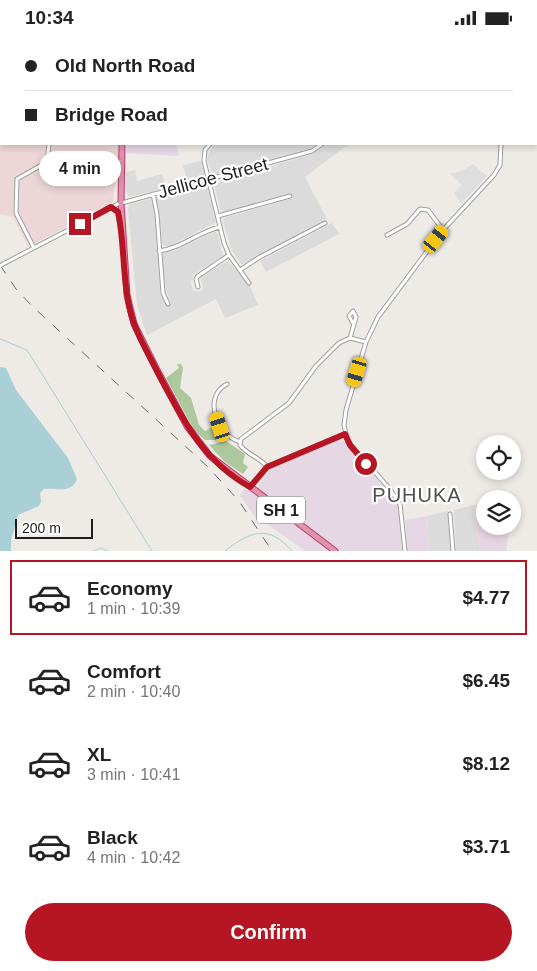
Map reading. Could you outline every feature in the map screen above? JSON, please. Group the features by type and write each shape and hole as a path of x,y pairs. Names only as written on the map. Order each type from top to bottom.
{"highway":[{"name":"SH 1","path":"122,145 120,191 128,302 140,338 195,439 216,461 335,551"}],"street":[{"path":"34,248 16,213 17,179 47,162 49,145"},
{"path":"209,145 204,155 208,180 220,227 229,255 249,283"},
{"name":"Jellicoe Street","path":"2,265 121,203 312,151 321,145"},
{"path":"405,551 400,504 352,448 345,434 346,411 366,342 378,317 444,230 494,175 500,165 501,145"},
{"path":"120,191 124,197 131,200"},
{"path":"153,195 157,214 163,293 168,304"},
{"path":"218,216 290,196"},
{"path":"111,207 118,212 123,237"},
{"path":"387,235 406,224 420,209 428,210 444,230"},
{"path":"240,270 260,257 325,223"},
{"path":"159,251 176,247 208,230 220,227"},
{"path":"198,287 196,279 198,275 229,255"},
{"path":"350,338 354,325"},
{"path":"240,443 243,437 289,403 316,365 334,346 350,338 366,342"},
{"path":"227,384 218,391 214,405 222,431 229,438 240,443 243,449 262,461 267,467"},
{"path":"250,487 267,467 345,434"},
{"path":"450,514 453,551"}],"shaded area":[{"path":"0,145 119,145 113,202 28,247 13,217 0,214"},
{"path":"127,145 176,145 179,156 126,153"},
{"path":"213,145 316,145 309,149 213,176 207,159"},
{"path":"326,145 348,145 305,177 327,219 241,264 232,251 223,221 224,218 293,198 291,194 223,212 220,209 214,183 312,154"},
{"path":"202,161 204,178 187,182 183,165"},
{"path":"473,164 487,176 461,203 454,193 462,185 450,174 462,171"},
{"path":"135,170 137,181 162,174 166,188 129,197 126,192 126,172"},
{"path":"204,184 207,185 216,222 170,246 163,246 156,197"},
{"path":"151,199 155,213 160,293 166,306 169,306 171,303 166,291 161,257 165,252 176,250 215,231 218,234 223,256 193,275 191,283 193,290 200,292 203,288 200,277 228,261 249,284 258,305 225,318 216,299 147,335 137,305 128,209 130,204"},
{"path":"332,223 339,234 266,272 260,261"},
{"path":"341,438 394,499 400,510 402,551 340,551 257,488 270,469"},
{"path":"246,487 329,551 305,551 266,523 257,520 240,495"},
{"path":"474,505 476,535 478,535 480,551 456,551 454,510"},
{"path":"474,505 476,505 476,520"},
{"path":"448,511 451,551 429,551 427,516"},
{"path":"427,516 429,551 407,551 405,520"},
{"path":"478,535 509,535 506,551 480,551"}],"green space":[{"path":"177,364 181,364 183,368 180,388 191,398 199,425 205,431 216,425 220,436 216,440 205,440 194,430 166,378 179,368"},
{"path":"226,441 245,454 243,463 248,467 243,474 225,462 209,445"}],"water":[{"path":"0,367 6,368 16,390 68,458 77,479 67,489 44,489 40,493 41,502 39,506 18,515 11,540 11,551 0,551"}],"waterway":[{"path":"0,339 27,350 152,551"},
{"path":"225,551 243,539 259,533 275,537 284,542 292,551"},
{"path":"94,551 101,548 108,551"}],"railway":[{"path":"0,265 16,289 32,306 208,467 239,501 272,551"}],"district":[{"name":"PUHUKA","path":"417,495"}],"route":[{"path":"80,224 111,207 118,212 119,229 123,237 127,295 134,324 186,426 210,456 250,487 267,467 345,434 350,445 366,464"}]}
